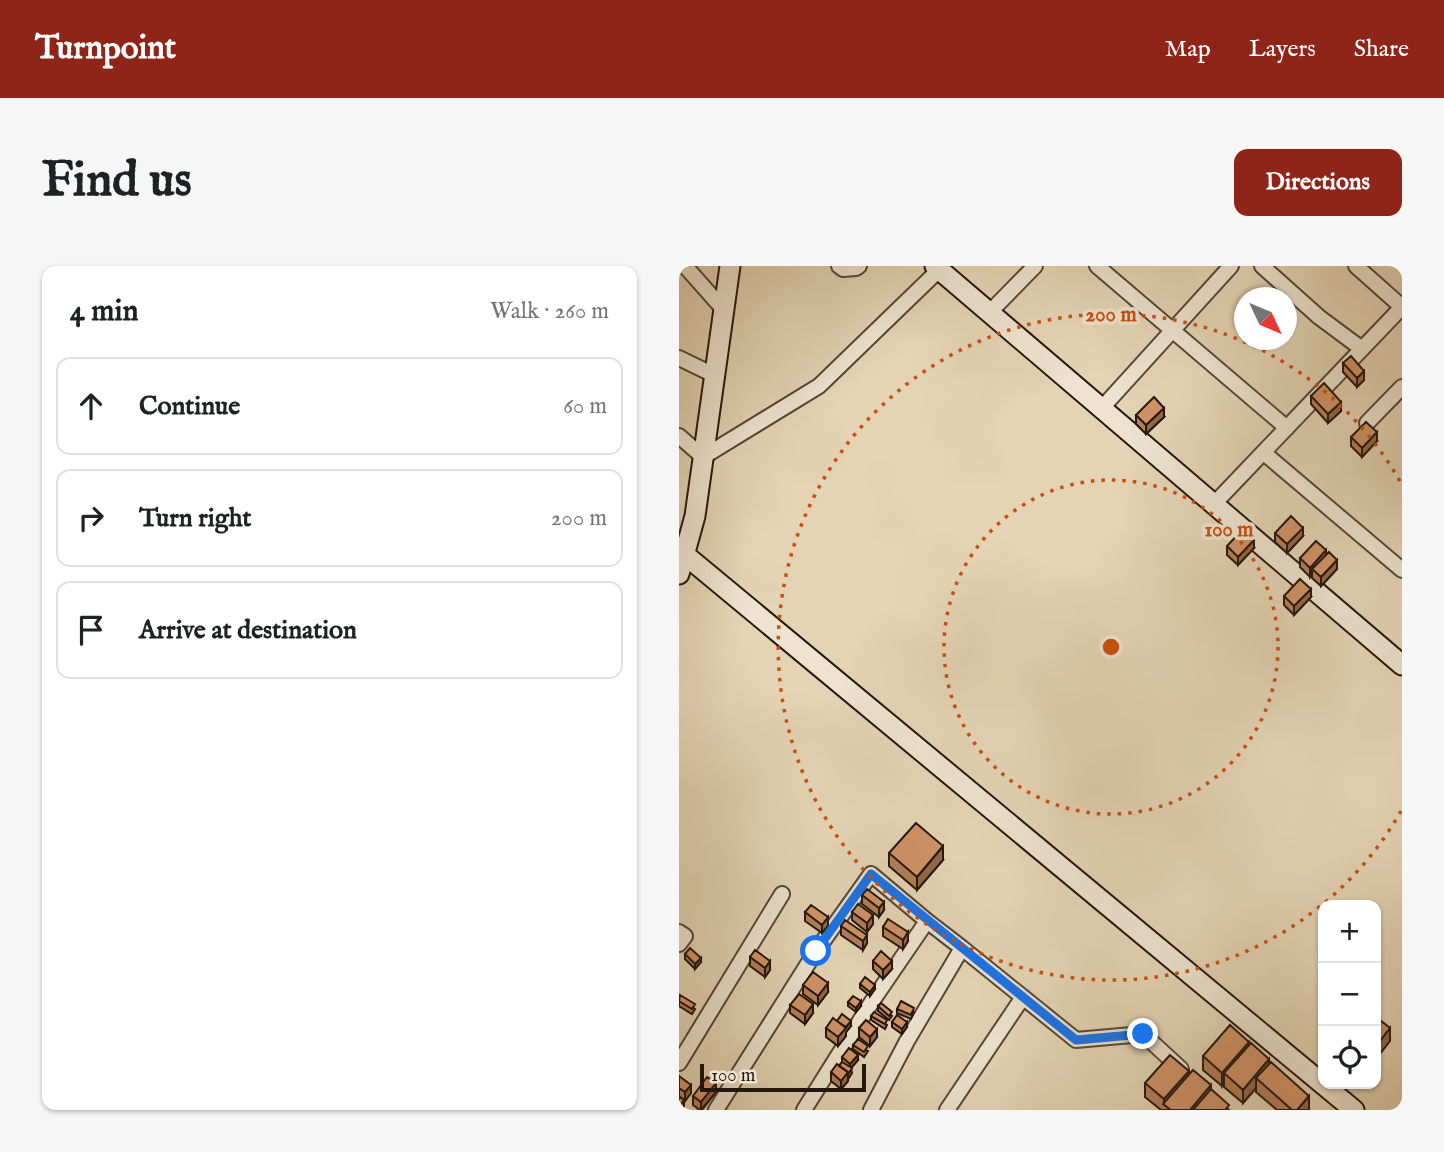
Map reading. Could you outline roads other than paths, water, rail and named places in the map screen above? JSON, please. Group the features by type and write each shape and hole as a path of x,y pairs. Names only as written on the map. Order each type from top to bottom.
{"street":[{"path":"685,266 724,310"},
{"path":"679,574 695,516 730,266"},
{"path":"839,266 843,269 859,266"},
{"path":"990,312 1035,266"},
{"path":"1097,266 1287,428"},
{"path":"1101,409 1231,266"},
{"path":"1262,266 1319,317 1362,349"},
{"path":"1214,505 1402,307 1356,266"},
{"path":"703,457 819,386 939,267 1402,665"},
{"path":"679,358 715,375"},
{"path":"1367,423 1402,387"},
{"path":"679,436 703,457"},
{"path":"1264,453 1402,570"},
{"path":"684,554 1355,1110"},
{"path":"716,1110 816,951 871,874 1076,1040 1143,1034 1190,1076"},
{"path":"679,1063 782,894"},
{"path":"804,1110 873,1000 927,921"},
{"path":"679,932 685,936 679,944"},
{"path":"871,1110 907,1041 962,948"},
{"path":"947,1110 1023,997"}]}
